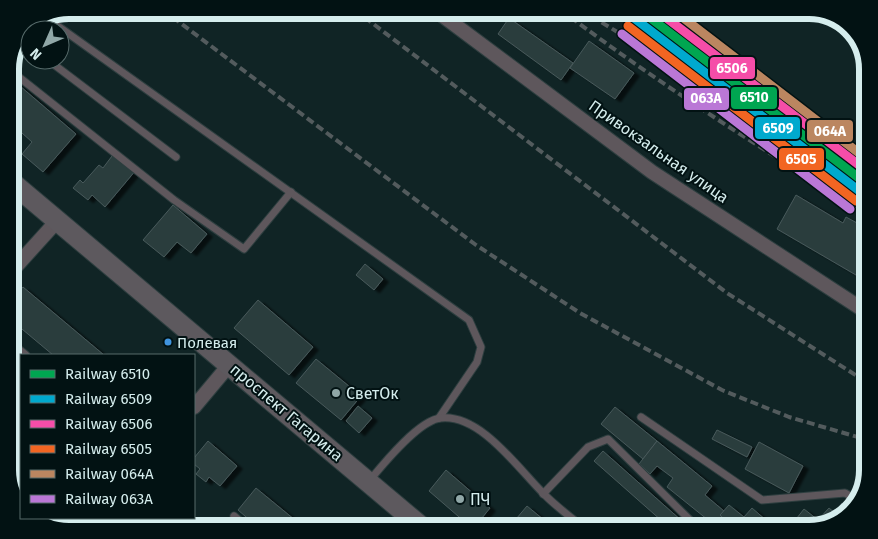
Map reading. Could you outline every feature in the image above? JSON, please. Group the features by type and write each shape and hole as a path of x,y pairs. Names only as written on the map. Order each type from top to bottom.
{"main road":[{"name":"проспект Гагарина","path":"19,188 413,520"}],"street":[{"name":"Привокзальная улица","path":"447,19 652,172 859,307"},
{"path":"19,263 58,221"},
{"path":"195,406 230,364"}],"lane":[{"path":"52,22 469,320 481,347 477,362 439,418 407,437 368,482"},
{"path":"61,70 176,157"},
{"path":"19,77 174,200 244,249 291,192"},
{"path":"641,417 762,500 845,493 852,497"},
{"path":"439,418 460,420 495,442 543,494 574,520"},
{"path":"543,494 588,447 608,439 691,520"},
{"path":"234,516 239,520"}],"building":[{"path":"508,19 510,19 573,63 561,80 498,34"},
{"path":"589,41 634,73 615,99 570,68"},
{"path":"19,85 76,134 43,172 22,154 32,142 19,130"},
{"path":"115,152 136,170 105,207 92,195 88,200 73,188 80,180 83,183 99,165 103,168"},
{"path":"822,166 833,174 830,179 827,177 824,182 815,177"},
{"path":"796,195 843,223 846,217 859,224 859,277 777,229"},
{"path":"173,205 207,234 191,253 177,242 164,257 143,240"},
{"path":"365,264 383,279 374,290 356,275"},
{"path":"23,287 103,354 52,354 19,327 19,292"},
{"path":"258,300 313,347 289,375 234,328"},
{"path":"316,359 361,396 341,420 296,383"},
{"path":"358,406 372,418 359,433 346,421"},
{"path":"615,407 657,441 643,459 601,424"},
{"path":"717,430 752,447 747,457 712,439"},
{"path":"208,441 237,466 220,486 209,477 206,482 196,474 200,469 195,465 195,457"},
{"path":"657,441 712,486 705,495 724,511 720,515 725,520 708,520 667,487 673,478 657,466 650,474 639,464"},
{"path":"759,442 803,466 789,493 745,469"},
{"path":"603,451 681,520 661,520 594,461"},
{"name":"ПЧ","path":"446,470 490,508 480,520 463,520 429,491"},
{"path":"256,488 295,520 250,520 238,510"},
{"path":"842,503 845,506 834,514 818,520 829,508 835,513"},
{"path":"729,505 744,517 752,508 766,520 725,520 720,515"},
{"path":"527,506 544,520 515,520"},
{"path":"804,509 818,520 795,520"}],"railway":[{"path":"175,19 476,245 580,313 722,390 789,417 859,437"},
{"path":"367,19 727,293 859,377"},
{"path":"573,19 712,116 859,208"},
{"path":"596,19 848,171"},
{"path":"671,19 782,105 859,156"}],"rail line":[{"name":"6509","path":"635,19 859,191"},
{"name":"6510","path":"652,19 859,178"},
{"name":"6506","path":"668,19 859,165"},
{"name":"064А","path":"685,19 859,153"},
{"name":"6505","path":"628,26 856,201"},
{"name":"063А","path":"622,34 850,209"}],"place":[{"name":"Полевая","path":"168,342"},
{"name":"СветОк","path":"336,393"},
{"name":"ПЧ","path":"460,499"}]}
